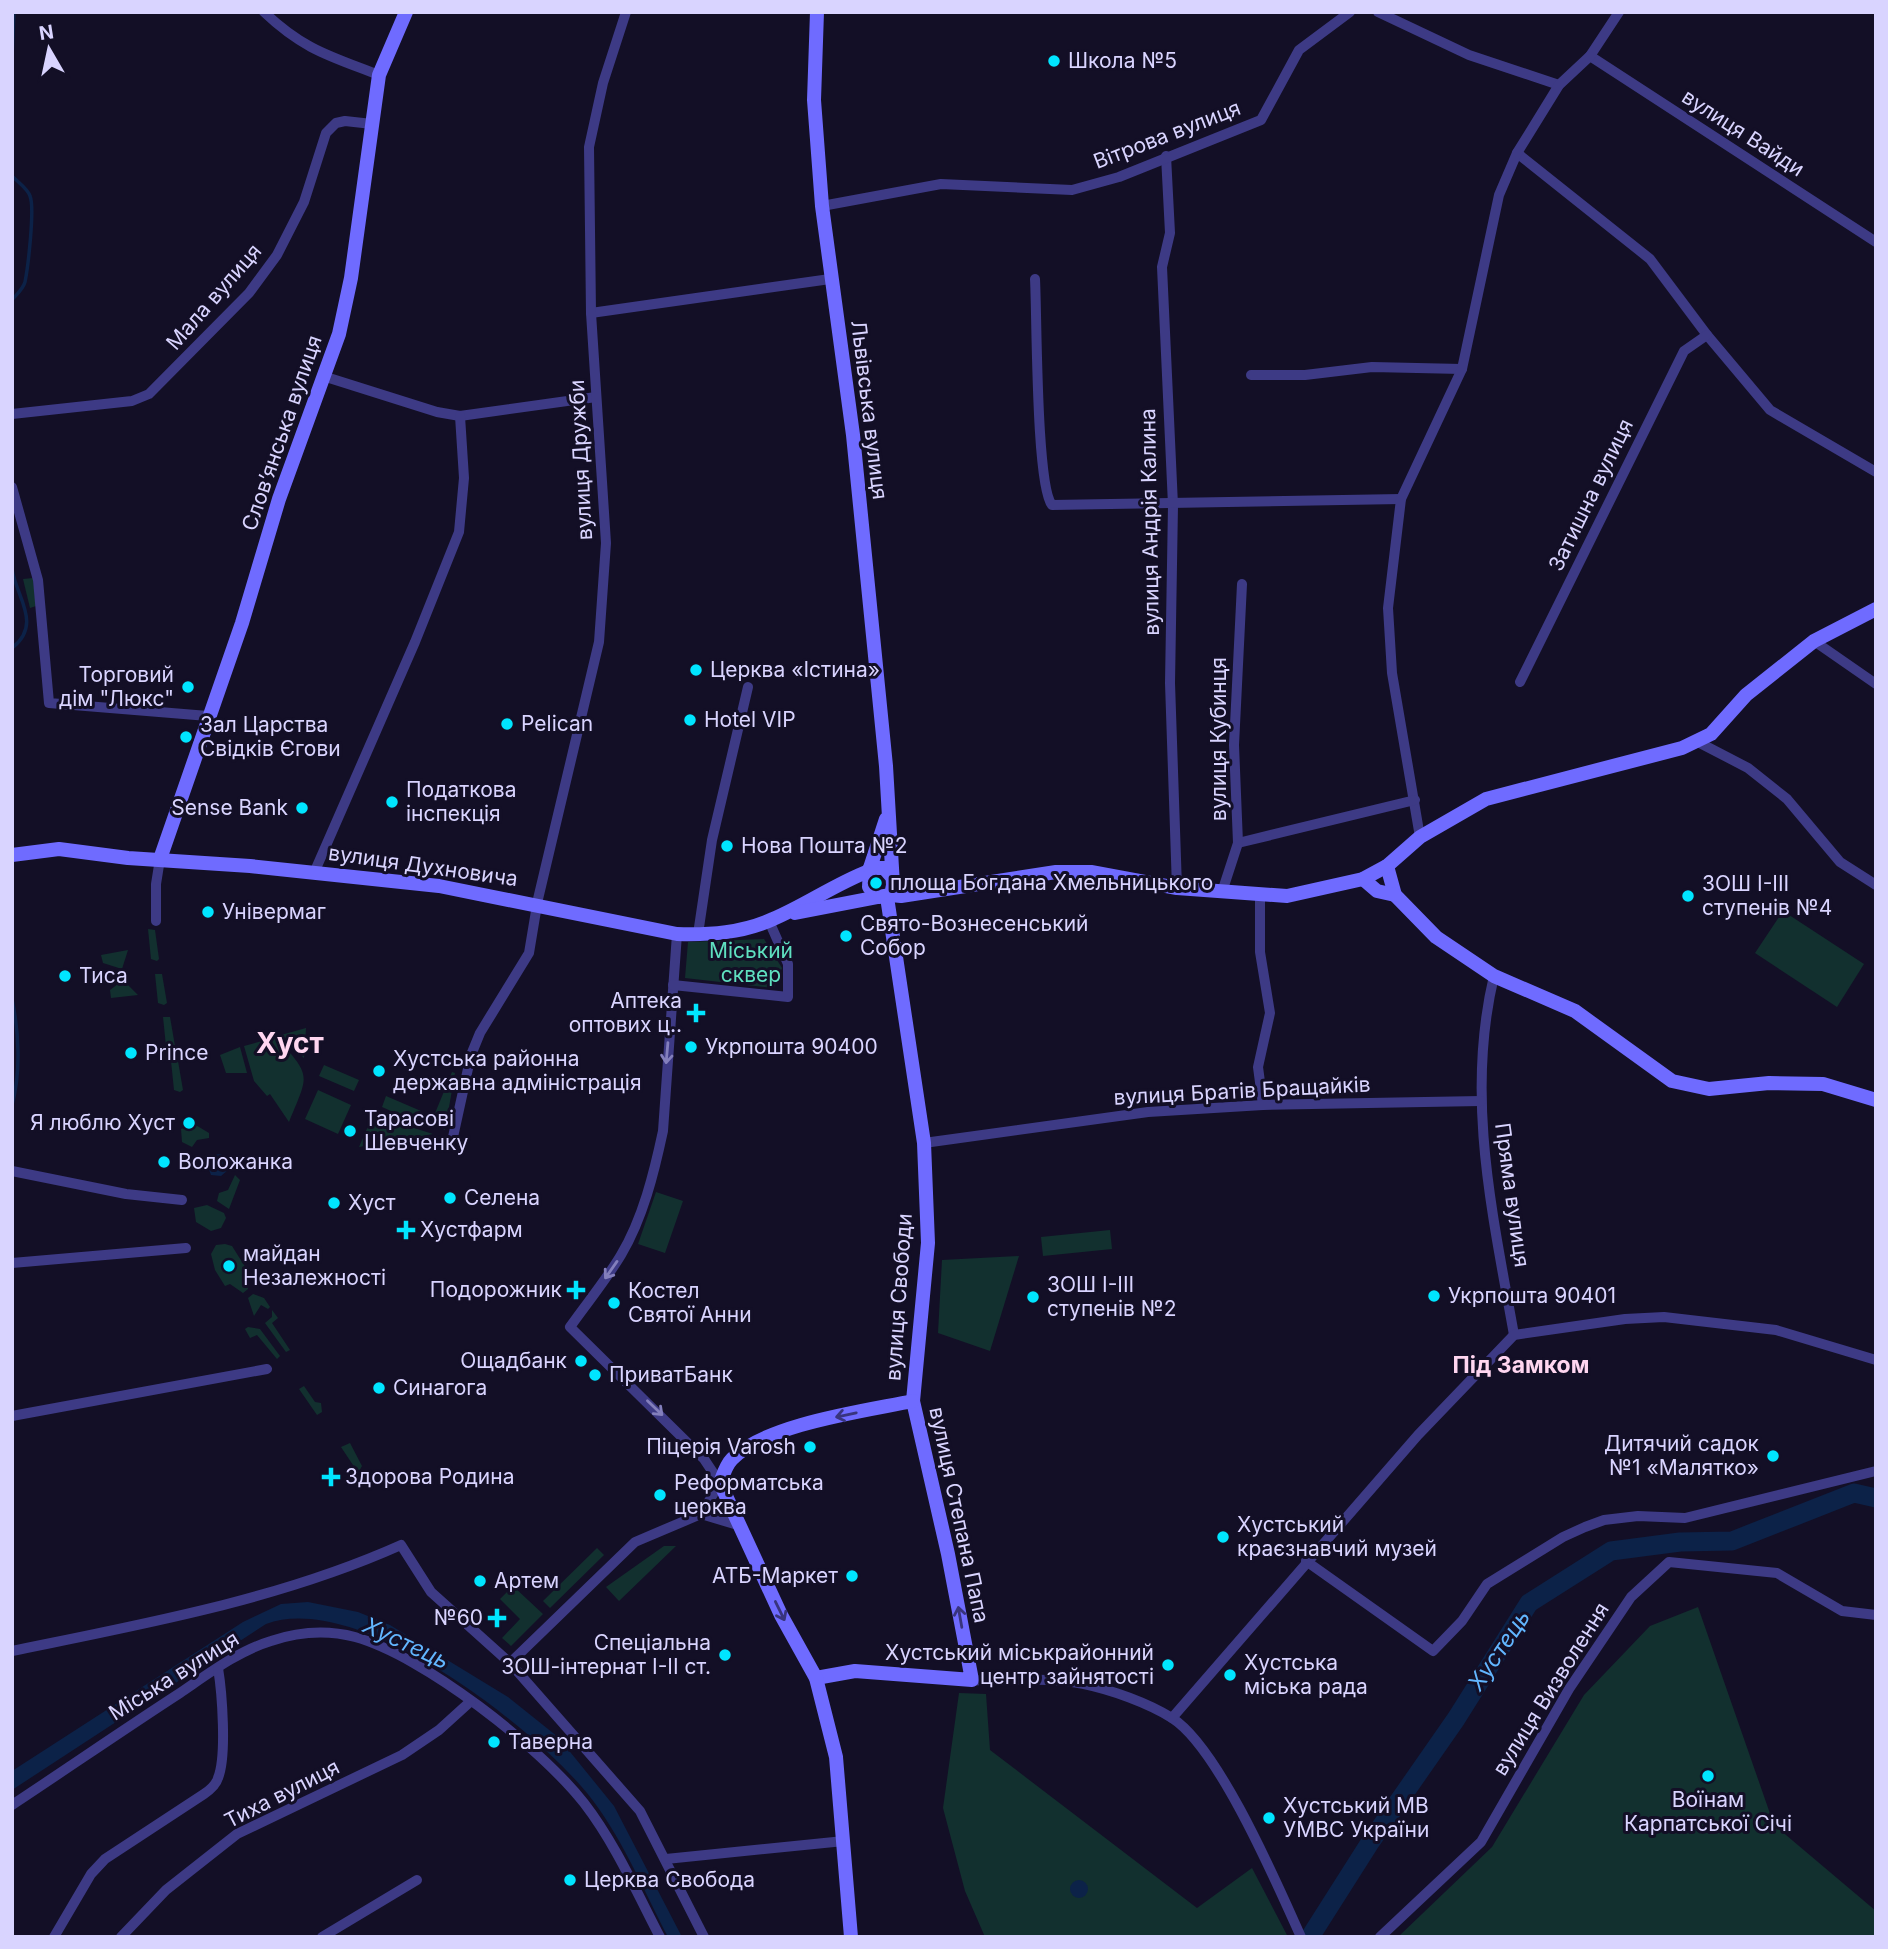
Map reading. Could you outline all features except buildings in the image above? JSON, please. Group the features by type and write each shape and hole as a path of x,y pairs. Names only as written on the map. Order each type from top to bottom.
{"main road":[{"name":"Словʼянська вулиця","path":"160,859 208,716 243,623 279,499 326,377 351,278 379,75 406,12"},
{"name":"Львівська вулиця","path":"817,12 814,100 822,206 853,435 885,753 891,876 886,896"},
{"path":"677,934 719,933 886,896 1056,872 1091,872 1177,888 1260,896 1287,896 1363,879 1387,866 1420,837 1486,799 1682,748 1711,734 1745,695 1814,641 1876,609"},
{"name":"Львівська вулиця","path":"869,870 888,814"},
{"name":"вулиця Духновича","path":"12,855 59,849 439,886 538,903 677,934"},
{"path":"1387,866 1395,894 1436,937 1494,976 1575,1011 1672,1081 1709,1089 1769,1083 1823,1084 1876,1100"},
{"path":"773,919 869,870 884,868 891,876"},
{"path":"869,870 869,887 886,896"},
{"path":"1363,879 1377,891 1395,894"},
{"name":"вулиця Свободи","path":"720,1483 732,1458 770,1436 811,1423 913,1401 928,1243 924,1143 886,896"},
{"name":"вулиця Степана Папа","path":"913,1401 948,1554 972,1679"},
{"path":"720,1483 781,1615 816,1678 836,1757 851,1937"},
{"path":"816,1678 855,1671 972,1679"}],"street":[{"path":"264,12 297,40 332,60 379,75"},
{"name":"вулиця Дружби","path":"453,1137 471,1055 480,1033 529,953 538,903 599,642 606,543 591,313 589,147 603,83 626,12"},
{"name":"Вітрова вулиця","path":"822,206 940,184 1072,190 1119,177 1261,120 1299,50 1350,12"},
{"path":"1378,12 1469,55 1559,85"},
{"path":"1420,837 1392,673 1388,608 1401,499 1462,369 1499,195 1517,153 1559,85 1590,56 1619,12"},
{"name":"вулиця Вайди","path":"1590,56 1876,242"},
{"name":"Мала вулиця","path":"12,414 132,401 149,394 248,293 277,255 304,202 326,133 336,123 345,121 372,124"},
{"path":"1517,153 1650,259 1707,335 1770,410 1876,472"},
{"name":"вулиця Андрія Калина","path":"1166,156 1170,233 1162,267 1173,505 1170,683 1177,888"},
{"path":"591,313 830,279"},
{"path":"1035,279 1046,493 1052,505 1401,499"},
{"name":"Затишна вулиця","path":"1520,682 1684,351 1707,335"},
{"path":"1251,375 1306,375 1372,367 1462,369"},
{"path":"326,377 437,412 460,416 596,397"},
{"path":"314,873 415,642 459,531 464,478 460,416"},
{"path":"12,487 38,580 49,703 208,716"},
{"name":"вулиця Кубинця","path":"1222,892 1238,844 1234,745 1242,583"},
{"path":"1814,641 1876,684"},
{"path":"698,934 712,840 748,687"},
{"path":"1696,741 1748,768 1787,799 1840,862 1876,885"},
{"path":"1238,844 1415,800"},
{"path":"156,921 156,884 160,859"},
{"path":"1260,896 1260,952 1270,1013 1258,1067 1263,1105"},
{"path":"673,985 788,997 788,964 773,919"},
{"path":"510,1663 635,1542 701,1514 720,1483 699,1452 570,1327 620,1256 632,1233 656,1164 663,1131 677,934"},
{"name":"Пряма вулиця","path":"1494,976 1485,1017 1480,1101 1484,1163 1514,1335"},
{"name":"вулиця Братів Бращайків","path":"924,1143 1148,1112 1263,1105 1480,1101"},
{"path":"12,1171 126,1194 182,1200"},
{"path":"12,1263 186,1248"},
{"path":"1172,1718 1418,1435 1514,1335 1625,1319 1664,1317 1776,1330 1876,1360"},
{"path":"12,1416 267,1368"},
{"path":"1306,1561 1373,1612 1433,1651 1462,1621 1487,1584 1563,1537 1585,1527 1604,1520 1639,1516 1685,1518 1876,1471"},
{"path":"701,1514 741,1527"},
{"path":"12,1651 200,1612 354,1566 401,1545 430,1592 510,1663 640,1811 704,1937"},
{"name":"вулиця Визволення","path":"1380,1937 1481,1842 1577,1677 1631,1597 1669,1562 1777,1573 1842,1611 1876,1615"},
{"name":"Міська вулиця","path":"12,1805 218,1668 270,1641 312,1633 340,1634 385,1648 471,1701 541,1756 581,1800 600,1827 660,1937"},
{"path":"54,1937 91,1874 105,1859 204,1794 217,1781 222,1695 218,1668"},
{"path":"972,1679 1082,1684 1172,1718 1186,1730 1218,1771 1256,1840 1300,1934"},
{"name":"Тиха вулиця","path":"121,1937 166,1891 237,1834 402,1755 432,1735 471,1701"},
{"path":"666,1859 844,1841"},
{"path":"322,1937 417,1880"}],"green space":[{"path":"33,578 36,606 30,608 23,579"},
{"path":"1783,911 1864,964 1837,1007 1755,953"},
{"path":"148,929 155,930 159,959 157,961 151,959"},
{"name":"Міський сквер","path":"764,939 782,968 774,988 685,978 688,942"},
{"path":"128,950 122,969 103,963 101,955"},
{"path":"155,974 162,974 167,1003 164,1005 158,1003"},
{"path":"126,978 127,984 138,995 111,998 110,990"},
{"path":"163,1017 170,1017 175,1046 172,1048 166,1046"},
{"path":"306,1028 304,1058 281,1035"},
{"path":"276,1037 296,1060 304,1076 289,1122 270,1094 267,1096 254,1081 244,1046"},
{"path":"240,1047 247,1073 226,1073 220,1055"},
{"path":"171,1061 178,1061 183,1090 180,1092 174,1090"},
{"path":"324,1065 359,1080 354,1091 319,1076"},
{"path":"452,1072 455,1073 445,1130 431,1123"},
{"path":"318,1090 351,1105 338,1134 305,1119"},
{"path":"386,1096 421,1111 416,1122 382,1107"},
{"path":"373,1115 433,1134 359,1147"},
{"path":"194,1124 209,1133 209,1138 197,1140 192,1147 182,1142 181,1129"},
{"path":"235,1175 240,1180 229,1209 217,1201 219,1193 228,1190"},
{"path":"656,1192 683,1201 665,1253 638,1244"},
{"path":"207,1205 224,1213 226,1218 221,1228 211,1231 196,1222 194,1208"},
{"path":"1110,1230 1112,1249 1043,1256 1041,1237"},
{"path":"216,1245 232,1246 249,1273 246,1277 248,1289 243,1293 230,1284 225,1286 215,1270 211,1254"},
{"path":"1019,1256 990,1351 938,1333 942,1260"},
{"path":"253,1294 264,1298 270,1307 268,1309 261,1305 254,1316 248,1298"},
{"path":"272,1310 278,1318 272,1323 290,1350 286,1352 265,1323 272,1317"},
{"path":"245,1329 260,1329 280,1356 277,1359 257,1335 250,1338"},
{"path":"304,1386 315,1402 321,1403 322,1412 317,1415 299,1389"},
{"path":"350,1443 362,1466 358,1473 351,1470 355,1468 341,1447"},
{"path":"664,1546 676,1546 619,1601 606,1587"},
{"path":"597,1548 604,1555 550,1608 543,1601"},
{"path":"513,1586 543,1614 511,1646 502,1638 520,1619 500,1599"},
{"path":"1698,1607 1774,1825 1876,1911 1876,1937 1398,1937 1492,1847 1584,1695 1650,1626"},
{"path":"959,1693 986,1694 990,1750 1197,1908 1252,1868 1288,1937 985,1937 965,1891 943,1808"}],"water":[{"path":"221,1154 228,1160 225,1163 228,1170 221,1176 211,1175 206,1161 213,1158 212,1155"},
{"path":"308,1602 358,1612 390,1625 508,1697 558,1737 614,1806 682,1937 668,1937 610,1826 587,1793 561,1765 526,1733 440,1670 393,1645 347,1626 304,1619 266,1624 12,1790 12,1771 243,1622 281,1604"},
{"path":"1079,1880 1085,1883 1088,1889 1085,1895 1079,1898 1073,1895 1070,1889 1073,1883"}],"waterway":[{"path":"12,58 14,12"},
{"path":"12,176 29,193 32,212 25,282 12,300"},
{"path":"12,569 27,620 21,639 12,648"},
{"path":"12,999 18,1052 12,1105"},
{"name":"Хустець","path":"1310,1937 1371,1841 1456,1719 1529,1603 1611,1551 1680,1542 1732,1541 1854,1493 1876,1498"}],"place":[{"name":"Школа №5","path":"1054,61"},
{"name":"Церква «Істина»","path":"696,670"},
{"name":"Торговий дім \"Люкс\"","path":"188,687"},
{"name":"Hotel VIP","path":"690,720"},
{"name":"Pelican","path":"507,724"},
{"name":"Зал Царства Свідків Єгови","path":"186,737"},
{"name":"Податкова інспекція","path":"392,802"},
{"name":"Sense Bank","path":"302,808"},
{"name":"Нова Пошта №2","path":"727,846"},
{"name":"площа Богдана Хмельницького","path":"876,883"},
{"name":"ЗОШ І-ІІІ ступенів №4","path":"1688,896"},
{"name":"Універмаг","path":"208,912"},
{"name":"Свято-Вознесенський Собор","path":"846,936"},
{"name":"Тиса","path":"65,976"},
{"name":"Аптека оптових ц‥","path":"696,1013"},
{"name":"Укрпошта 90400","path":"691,1047"},
{"name":"Prince","path":"131,1053"},
{"name":"Хустська районна державна адміністрація","path":"379,1071"},
{"name":"Я люблю Хуст","path":"189,1123"},
{"name":"Тарасові Шевченку","path":"350,1131"},
{"name":"Воложанка","path":"164,1162"},
{"name":"Селена","path":"450,1198"},
{"name":"Хуст","path":"334,1203"},
{"name":"Хустфарм","path":"406,1230"},
{"name":"майдан Незалежності","path":"229,1266"},
{"name":"Подорожник","path":"576,1290"},
{"name":"Укрпошта 90401","path":"1434,1296"},
{"name":"ЗОШ І-ІІІ ступенів №2","path":"1033,1297"},
{"name":"Костел Святої Анни","path":"614,1303"},
{"name":"Ощадбанк","path":"581,1361"},
{"name":"ПриватБанк","path":"595,1375"},
{"name":"Синагога","path":"379,1388"},
{"name":"Піцерія Varosh","path":"810,1447"},
{"name":"Дитячий садок №1 «Малятко»","path":"1773,1456"},
{"name":"Здорова Родина","path":"331,1477"},
{"name":"Реформатська церква","path":"660,1495"},
{"name":"Хустський краєзнавчий музей","path":"1223,1537"},
{"name":"АТБ-Маркет","path":"852,1576"},
{"name":"Артем","path":"480,1581"},
{"name":"№60","path":"497,1618"},
{"name":"Спеціальна ЗОШ-інтернат І-ІІ ст.","path":"725,1655"},
{"name":"Хустський міськрайонний центр зайнятості","path":"1168,1665"},
{"name":"Хустська міська рада","path":"1230,1675"},
{"name":"Таверна","path":"494,1742"},
{"name":"Воїнам Карпатської Січі","path":"1708,1776"},
{"name":"Хустський МВ УМВС України","path":"1269,1818"},
{"name":"Церква Свобода","path":"570,1880"}],"district":[{"name":"Хуст","path":"290,1043"},
{"name":"Під Замком","path":"1521,1365"}]}
